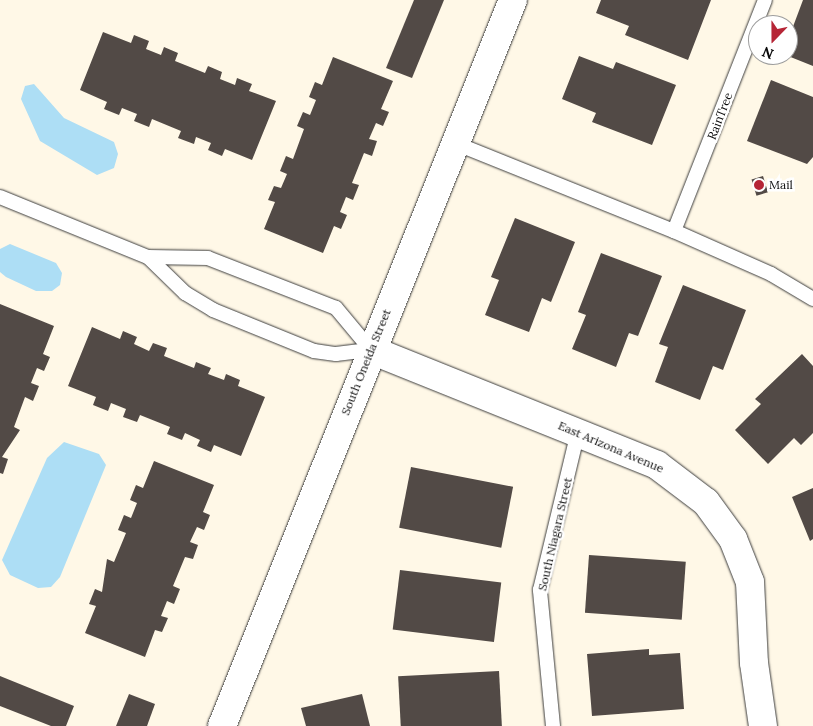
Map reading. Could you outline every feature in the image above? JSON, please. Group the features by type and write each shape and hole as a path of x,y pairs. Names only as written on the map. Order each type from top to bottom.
{"street":[{"name":"South Oneida Street","path":"222,726 371,350 513,0"},
{"name":"East Arizona Avenue","path":"371,350 578,432 672,472 706,502 731,535 750,582 754,664 763,726"}],"lane":[{"name":"RainTree","path":"674,231 765,0"},
{"path":"455,143 674,231 771,274 813,299"},
{"path":"0,197 148,257 208,258 336,308 371,350"},
{"path":"148,257 185,293 213,310 314,351 336,354 371,350"},
{"name":"South Niagara Street","path":"553,726 540,590 578,432"}],"water":[{"path":"34,84 64,118 114,142 118,154 114,168 97,175 40,141 21,99 25,86"},
{"path":"10,244 56,263 62,273 60,285 52,291 36,291 6,277 0,272 0,249"},
{"path":"64,442 99,454 106,465 60,577 51,587 38,588 10,575 2,560 47,458"}],"building":[{"path":"414,0 444,0 412,78 386,68"},
{"path":"601,0 711,0 688,60 625,35 629,26 596,13"},
{"path":"803,0 813,0 813,66 798,60 797,15"},
{"path":"103,32 131,43 134,35 149,41 146,49 161,55 164,47 178,53 175,61 205,73 208,66 222,72 220,79 235,85 237,78 252,84 249,91 276,101 252,160 225,149 222,156 208,150 211,143 196,137 194,144 178,138 181,131 152,119 149,127 134,121 137,114 122,108 119,115 104,109 107,102 80,90"},
{"path":"579,56 613,69 616,62 676,85 652,145 592,122 596,113 562,99"},
{"path":"333,57 393,81 381,109 389,112 383,126 376,123 369,139 377,141 372,156 364,153 352,183 359,185 353,200 346,197 340,212 347,215 341,229 334,226 323,253 264,229 275,202 268,200 274,186 281,188 287,174 280,171 286,156 293,159 304,129 297,126 303,112 310,115 316,100 309,97 315,82 322,85"},
{"path":"771,80 813,97 813,157 807,164 747,141"},
{"name":"Mail","path":"763,176 768,192 756,196 752,180"},
{"path":"515,218 575,242 551,302 542,298 529,332 485,315 499,280 491,277"},
{"path":"601,253 662,276 638,336 629,333 616,367 572,349 586,315 578,312"},
{"path":"683,285 746,310 723,370 713,366 700,400 655,382 668,347 659,344"},
{"path":"0,304 54,326 43,354 50,357 44,371 37,368 31,383 39,386 33,401 25,397 14,427 20,430 2,457 8,459 3,474 0,473"},
{"path":"92,327 120,339 123,331 137,337 134,344 149,351 153,343 167,348 164,356 194,368 196,362 211,368 208,374 224,380 226,374 240,380 238,386 265,397 241,456 214,445 211,452 197,446 200,440 185,433 182,440 167,434 170,427 140,415 137,422 123,417 126,409 111,403 108,411 93,405 96,397 68,386"},
{"path":"802,354 813,366 813,433 801,445 794,438 768,464 735,430 761,404 755,399"},
{"path":"154,461 214,485 203,512 210,515 204,530 197,527 190,542 198,545 193,559 185,557 173,586 180,589 174,604 167,601 161,616 168,618 162,632 155,630 145,657 85,633 96,606 89,604 95,589 102,592 107,559 114,562 126,533 118,530 124,515 131,518 137,503 130,500 136,485 143,488"},
{"path":"411,467 513,487 501,548 399,528"},
{"path":"813,488 813,539 810,541 792,497"},
{"path":"589,555 686,562 682,620 585,613"},
{"path":"400,570 501,582 494,642 393,630"},
{"path":"649,649 649,655 680,653 684,709 592,716 587,654"},
{"path":"499,671 502,726 401,726 398,676"},
{"path":"0,676 74,706 66,726 51,726 0,706"},
{"path":"129,694 155,704 147,726 116,726"},
{"path":"362,694 370,726 306,726 301,708"}],"place":[{"name":"Mail","path":"759,185"}]}
